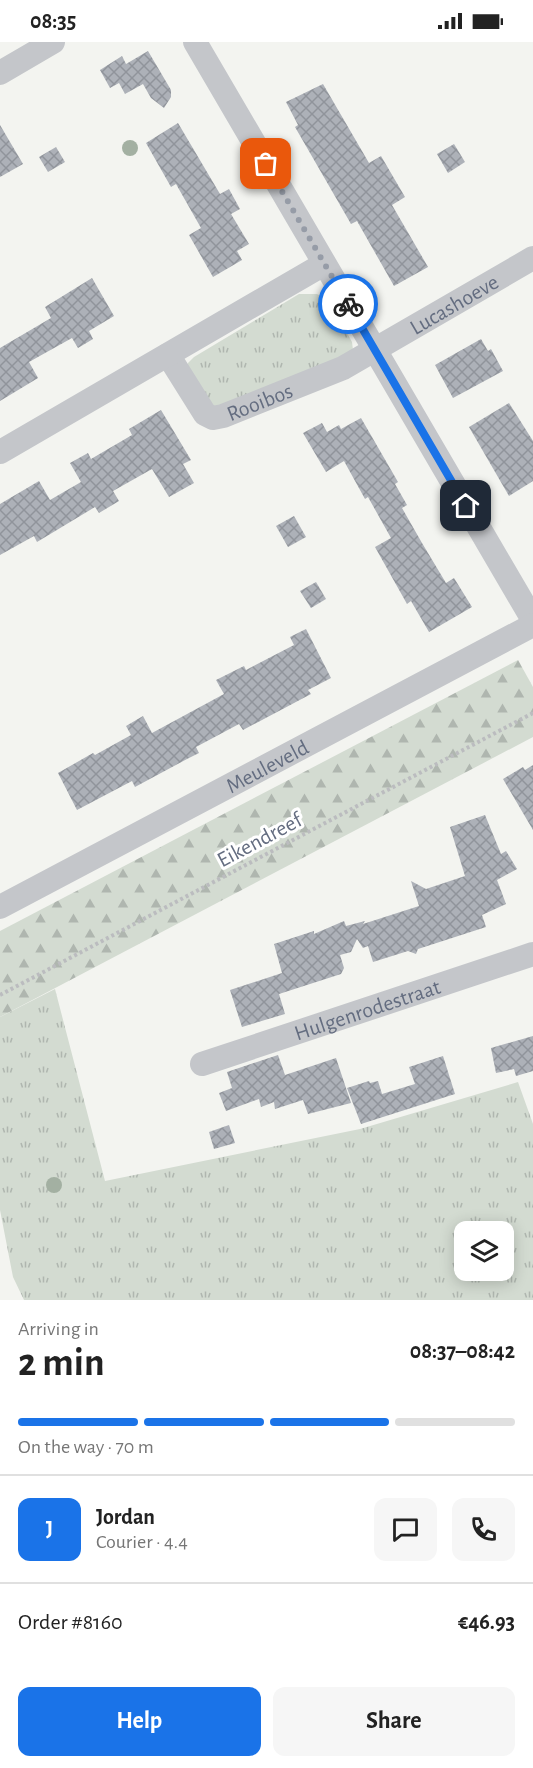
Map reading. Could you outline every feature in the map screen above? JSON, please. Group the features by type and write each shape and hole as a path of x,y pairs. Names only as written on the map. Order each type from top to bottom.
{"street":[{"path":"0,73 53,42"},
{"path":"195,42 533,620"},
{"name":"Lucashoeve","path":"375,351 533,258"},
{"path":"0,452 324,264"},
{"name":"Rooibos","path":"168,354 200,408 213,418 310,383 375,351"},
{"name":"Meuleveld","path":"0,907 533,625"},
{"name":"Hulgenrodestraat","path":"202,1064 533,954"}],"path":[{"name":"Eikendreef","path":"0,994 533,713"}],"green space":[{"path":"299,294 317,294 328,300 352,342 353,350 346,359 217,411 186,369 188,363 194,357"},
{"path":"518,660 533,687 533,737 0,1017 0,931"},
{"path":"55,989 105,1181 360,1129 518,1082 533,1124 533,1300 24,1300 13,1277 0,1210 0,1017"}],"building":[{"path":"148,51 171,90 171,97 164,108 151,98 143,84 125,94 119,83 110,88 100,70 122,56 126,64"},
{"path":"323,84 369,163 381,156 405,197 392,205 428,267 394,286 357,221 351,224 295,127 298,125 286,102"},
{"path":"178,123 220,194 229,189 240,209 231,214 249,244 237,251 242,260 213,277 189,235 201,228 176,184 171,187 146,143"},
{"path":"0,125 23,164 0,177"},
{"path":"454,144 465,162 448,173 437,154"},
{"path":"56,147 65,162 48,172 39,157"},
{"path":"92,278 114,316 89,331 93,339 78,348 72,338 29,362 38,378 0,401 0,348 51,318 45,307"},
{"path":"481,339 488,351 491,349 503,371 453,398 435,365"},
{"path":"509,403 533,441 533,481 509,496 469,427"},
{"path":"161,410 191,460 183,464 194,483 169,497 152,469 113,491 119,501 99,513 95,507 37,542 34,536 0,555 0,504 39,481 50,500 81,482 70,463 88,453 91,459 132,435 129,429"},
{"path":"361,418 398,482 395,484 407,505 402,508 422,543 446,583 454,578 472,607 429,632 411,601 407,604 375,547 391,538 368,497 365,499 344,461 326,472 303,433 322,423 327,432 339,425 341,429"},
{"path":"294,516 306,537 288,547 276,526"},
{"path":"316,582 326,599 311,608 300,591"},
{"path":"306,629 331,678 308,690 311,694 243,730 239,724 196,747 199,753 135,787 132,781 77,810 58,773 131,735 126,726 143,716 152,733 224,694 216,680 244,666 246,670 294,645 290,637"},
{"path":"533,765 533,830 503,779 523,767 525,770"},
{"path":"485,815 501,854 506,851 517,869 497,880 506,904 482,915 486,927 418,949 416,954 408,951 373,962 368,946 363,948 357,939 351,952 340,955 344,968 341,974 279,994 285,1014 242,1027 230,990 282,973 274,944 314,931 314,934 344,921 346,926 365,921 363,924 419,906 411,881 426,889 465,876 450,827"},
{"path":"533,1036 533,1071 516,1076 514,1069 496,1073 491,1048"},
{"path":"278,1055 285,1075 336,1058 351,1103 308,1114 303,1100 275,1109 274,1102 261,1107 259,1099 226,1111 219,1093 232,1088 227,1072"},
{"path":"443,1056 455,1094 361,1124 347,1088 369,1081 370,1083 378,1081 382,1094 415,1084 409,1067"},
{"path":"229,1125 235,1143 214,1149 209,1132"}],"way so far":[{"path":"266,164 348,304"}],"route":[{"path":"348,304 466,506"}]}
